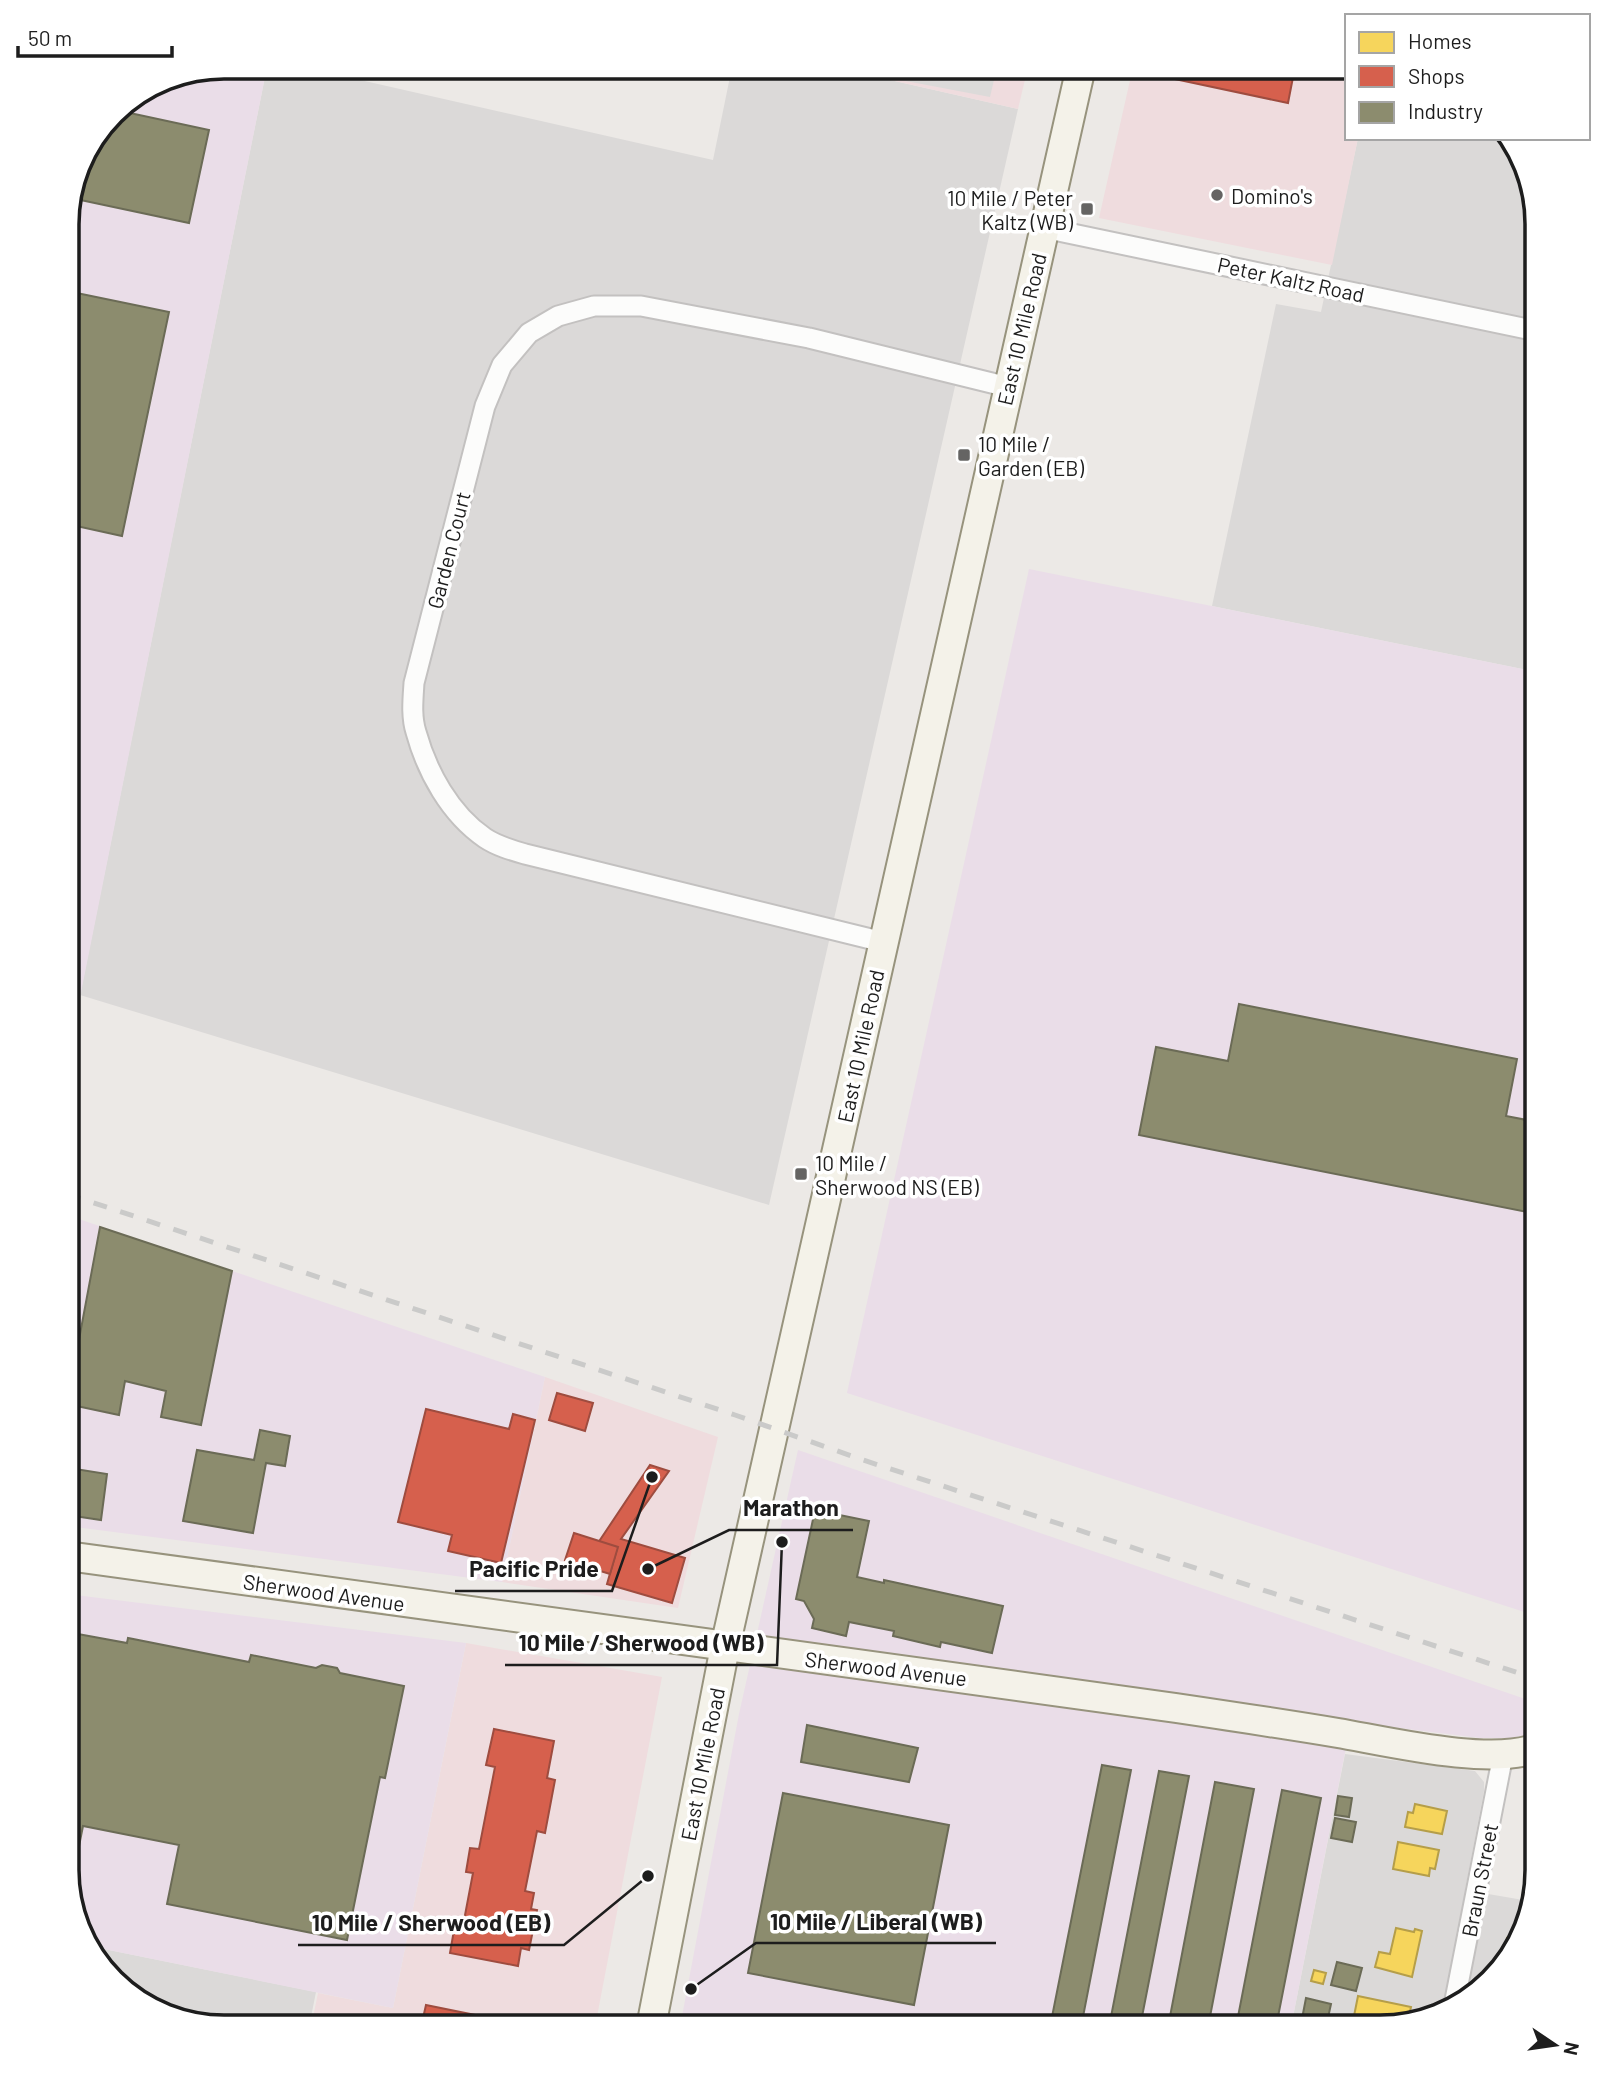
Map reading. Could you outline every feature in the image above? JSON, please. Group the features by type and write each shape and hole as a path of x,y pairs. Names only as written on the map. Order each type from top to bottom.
{"main road":[{"name":"East 10 Mile Road","path":"654,2015 725,1647 1078,79"},
{"name":"Sherwood Avenue","path":"79,1558 969,1678 1261,1720 1421,1747 1503,1755 1525,1751"}],"street":[{"name":"Peter Kaltz Road","path":"1044,228 1525,328"},
{"name":"Garden Court","path":"883,942 503,848 485,838 463,818 435,781 415,730 414,683 489,396 502,365 529,333 558,316 594,306 641,306 810,338 1008,387"},
{"name":"Braun Street","path":"1456,1994 1503,1755"}],"shaded area":[{"path":"265,79 356,79 713,160 730,79 886,79 1018,109 769,1205 80,995"},
{"path":"265,79 79,1002 80,205 86,177 103,143 128,115 151,98 177,86 205,80"},
{"path":"886,79 1025,79 1018,109"},
{"path":"895,79 994,79 990,97"},
{"path":"1130,79 1345,79 1345,140 1358,140 1332,265 1099,218"},
{"path":"1358,140 1499,140 1518,177 1525,223 1525,670 1212,606 1276,304 1321,312"},
{"path":"1029,569 1525,670 1525,1612 847,1393"},
{"path":"79,1219 545,1377 502,1582 79,1528"},
{"path":"545,1377 718,1437 678,1608 502,1582"},
{"path":"798,1450 1525,1699 1525,1735 1480,1738 1351,1722 1293,2015 682,2015 739,1714"},
{"path":"79,1595 466,1643 393,2008 102,1949 86,1917 80,1889"},
{"path":"466,1643 662,1677 597,2015 313,2015 318,1993 393,2008"},
{"path":"1345,1754 1475,1771 1484,1782 1484,1791 1465,1890 1522,1900 1518,1917 1501,1951 1476,1979 1461,1991 1427,2008 1381,2015 1293,2015"},
{"path":"102,1949 316,1992 311,2015 205,2014 168,2004 143,1991 115,1966"}],"building: Homes":[{"path":"1415,1804 1447,1811 1442,1834 1405,1827 1408,1812 1413,1813"},
{"path":"1398,1842 1439,1850 1435,1869 1430,1868 1429,1876 1393,1869"},
{"path":"1396,1928 1422,1931 1412,1977 1375,1967 1379,1952 1390,1954"},
{"path":"1314,1970 1326,1973 1323,1984 1311,1981"},
{"path":"1358,1996 1411,2007 1410,2012 1399,2014 1354,2015"}],"building: Shops":[{"path":"1175,79 1293,79 1288,103"},
{"path":"557,1393 593,1403 585,1431 549,1420"},
{"path":"426,1409 509,1429 513,1414 535,1420 501,1563 448,1551 452,1535 398,1522"},
{"path":"650,1465 669,1471 621,1539 685,1558 672,1603 607,1584 617,1549 598,1543"},
{"path":"574,1533 618,1547 610,1574 565,1560"},
{"path":"494,1729 554,1741 547,1778 555,1780 545,1833 537,1831 525,1891 534,1893 531,1909 537,1910 529,1950 521,1948 518,1966 450,1953 454,1930 462,1931 473,1873 466,1872 470,1848 479,1849 495,1767 486,1765"},
{"path":"426,2005 475,2015 424,2015"}],"building: Industry":[{"path":"130,113 209,130 189,223 81,200 86,177 103,143"},
{"path":"79,293 169,312 122,536 79,527"},
{"path":"1239,1004 1517,1059 1506,1116 1525,1120 1525,1212 1139,1135 1156,1047 1228,1061"},
{"path":"100,1227 232,1271 201,1425 161,1417 166,1391 125,1381 119,1415 79,1407 79,1340"},
{"path":"260,1430 290,1436 285,1466 266,1463 253,1533 183,1521 197,1450 254,1460"},
{"path":"79,1470 107,1474 101,1520 79,1517"},
{"path":"815,1510 869,1521 857,1577 884,1583 884,1580 1003,1606 992,1653 941,1642 940,1647 893,1636 894,1631 849,1622 846,1636 812,1628 814,1619 804,1601 796,1599"},
{"path":"79,1634 127,1643 128,1638 249,1662 251,1655 316,1668 322,1665 337,1668 340,1673 404,1686 385,1778 380,1777 347,1940 167,1904 179,1845 83,1826 79,1846"},
{"path":"807,1725 918,1748 909,1782 801,1762"},
{"path":"1102,1765 1131,1770 1083,2015 1052,2015"},
{"path":"1159,1771 1189,1776 1142,2015 1111,2015"},
{"path":"1215,1782 1254,1789 1210,2015 1170,2015"},
{"path":"1282,1790 1321,1798 1278,2015 1238,2015"},
{"path":"783,1793 949,1825 914,2005 748,1973"},
{"path":"1338,1796 1352,1798 1349,1817 1335,1815"},
{"path":"1335,1818 1356,1822 1352,1842 1331,1838"},
{"path":"1337,1962 1362,1968 1356,1991 1331,1985"},
{"path":"1306,1998 1331,2004 1329,2015 1303,2015"}],"railway":[{"path":"79,1198 735,1415 863,1460 1525,1675"}],"place":[{"name":"Domino's","path":"1217,195"},
{"name":"10 Mile / Peter Kaltz (WB)","path":"1087,209"},
{"name":"10 Mile / Garden (EB)","path":"964,455"},
{"name":"10 Mile / Sherwood NS (EB)","path":"801,1174"},
{"name":"Pacific Pride","path":"652,1477"},
{"name":"10 Mile / Sherwood (WB)","path":"782,1542"},
{"name":"Marathon","path":"648,1569"},
{"name":"10 Mile / Sherwood (EB)","path":"648,1876"},
{"name":"10 Mile / Liberal (WB)","path":"691,1989"}]}
